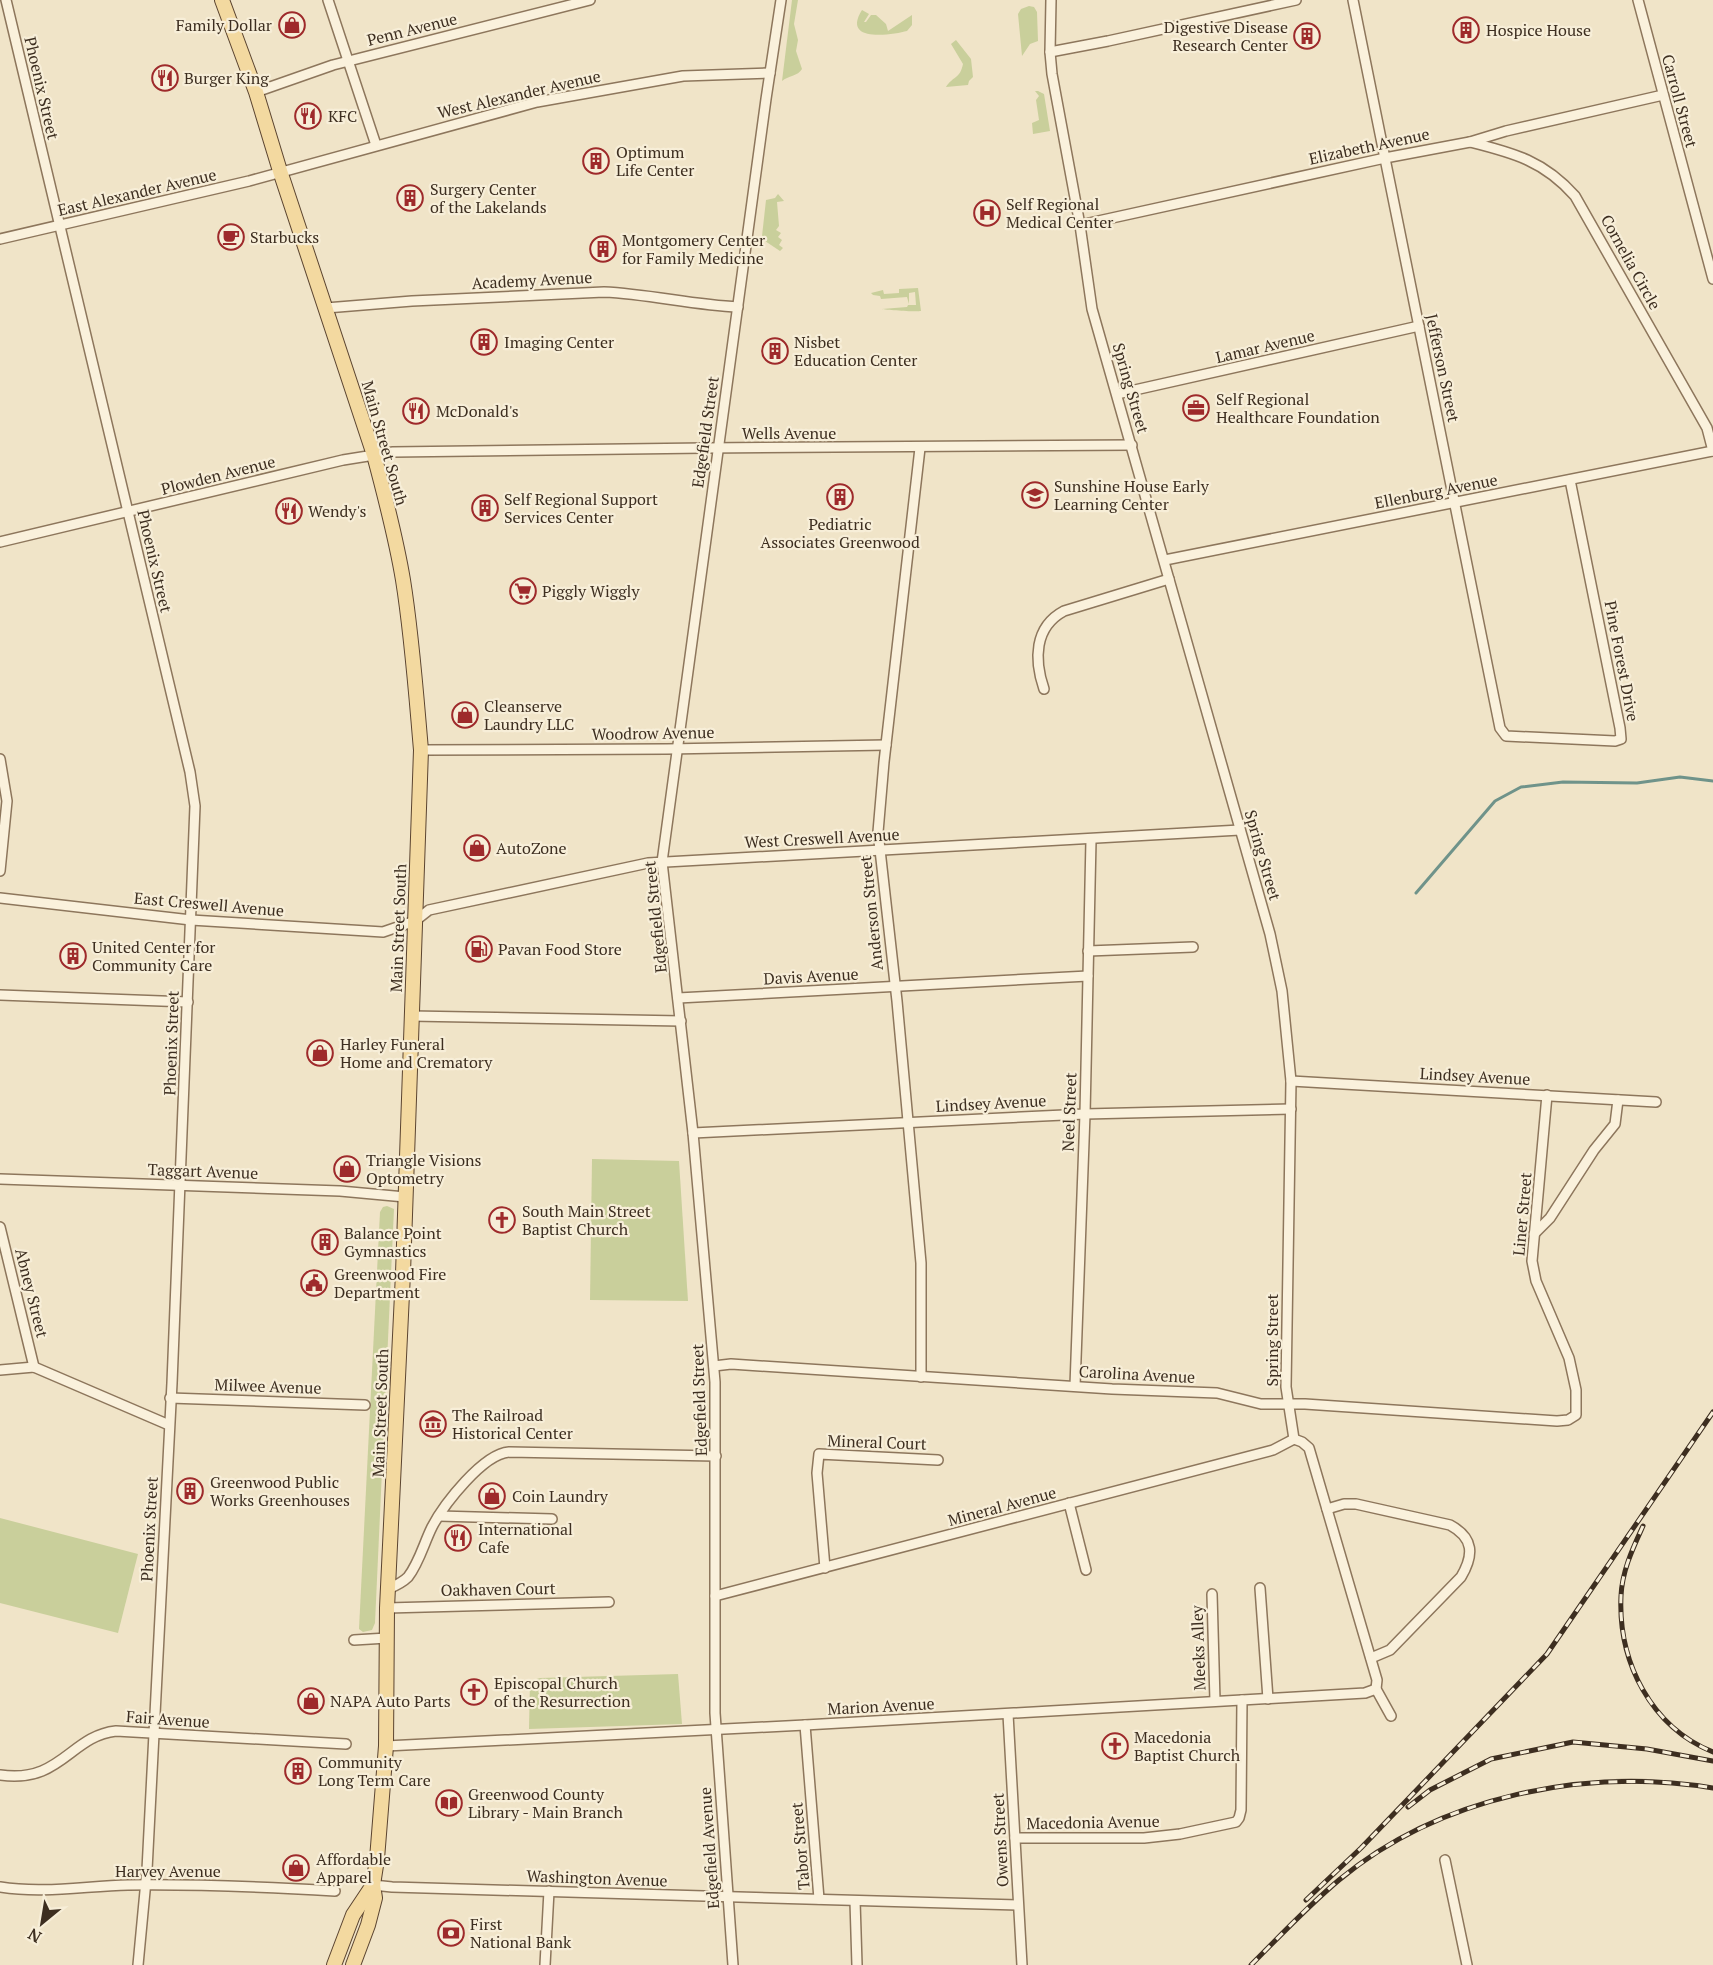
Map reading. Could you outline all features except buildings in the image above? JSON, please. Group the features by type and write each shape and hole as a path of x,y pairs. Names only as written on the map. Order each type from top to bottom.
{"main road":[{"name":"Main Street South","path":"222,0 256,92 374,455 386,500 403,580 417,695 421,750 387,1608 386,1746 373,1885 375,1898 353,1965"},
{"name":"Main Street South","path":"334,1965 353,1915 373,1885"}],"street":[{"name":"Phoenix Street","path":"6,0 194,791 196,822 169,1425 145,1886 138,1965"},
{"path":"328,0 376,145"},
{"name":"Penn Avenue","path":"256,92 347,61 590,0"},
{"name":"Edgefield Street","path":"715,1730 714,1365 693,1133 662,862 781,0"},
{"name":"Spring Street","path":"1050,0 1052,74 1080,225 1092,309 1165,560 1278,968 1292,1081 1286,1388 1294,1439"},
{"path":"1050,52 1296,0"},
{"name":"Jefferson Street","path":"1353,0 1500,728 1503,734 1510,736"},
{"name":"Carroll Street","path":"1638,0 1713,279"},
{"name":"West Alexander Avenue","path":"280,171 537,102 602,89 683,76 770,73"},
{"name":"Elizabeth Avenue","path":"1080,225 1385,158 1470,142 1506,131 1663,95"},
{"name":"Cornelia Circle","path":"1470,142 1510,152 1532,161 1556,177 1575,196 1707,428 1713,451"},
{"name":"East Alexander Avenue","path":"0,239 249,181 280,171"},
{"name":"Academy Avenue","path":"326,308 604,291 738,307"},
{"name":"Lamar Avenue","path":"1118,394 1419,326"},
{"name":"Wells Avenue","path":"374,455 393,452 1132,445"},
{"name":"Anderson Street","path":"920,448 879,822 921,1263 921,1377"},
{"name":"Ellenburg Avenue","path":"1165,560 1713,451"},
{"name":"Plowden Avenue","path":"0,542 343,460 374,455"},
{"name":"Pine Forest Drive","path":"1510,736 1615,741 1621,739 1570,480"},
{"path":"1044,689 1037,666 1037,651 1043,632 1055,616 1169,579"},
{"name":"Woodrow Avenue","path":"421,750 886,746"},
{"path":"0,759 7,801 0,871"},
{"name":"West Creswell Avenue","path":"415,921 429,910 648,863 1240,830"},
{"name":"Neel Street","path":"1075,1386 1091,840"},
{"name":"East Creswell Avenue","path":"0,898 191,920 383,932 415,921"},
{"path":"1088,951 1193,947"},
{"name":"Davis Avenue","path":"678,998 1088,976"},
{"path":"0,995 188,1002"},
{"path":"411,1016 681,1021"},
{"name":"Lindsey Avenue","path":"1292,1081 1656,1102"},
{"name":"Liner Street","path":"1547,1095 1532,1261 1534,1274 1563,1341 1576,1390 1576,1415 1568,1420 1557,1421"},
{"path":"1534,1234 1550,1218 1594,1150 1615,1124 1618,1100"},
{"name":"Lindsey Avenue","path":"693,1133 1084,1114 1291,1110"},
{"name":"Taggart Avenue","path":"0,1179 340,1191 405,1197"},
{"name":"Abney Street","path":"0,1227 34,1367"},
{"name":"Carolina Avenue","path":"714,1365 731,1364 1216,1393 1261,1404 1557,1421"},
{"path":"0,1370 34,1367 169,1425"},
{"name":"Milwee Avenue","path":"170,1398 365,1405"},
{"path":"1294,1439 1309,1448 1371,1658 1377,1680 1376,1689 1391,1716"},
{"name":"Mineral Avenue","path":"715,1596 1273,1450 1294,1439"},
{"path":"388,1589 406,1579 448,1502 487,1461 503,1453 716,1456"},
{"name":"Mineral Court","path":"825,1568 817,1473 819,1454 938,1460"},
{"path":"1069,1503 1086,1570"},
{"path":"1327,1509 1344,1504 1356,1504 1450,1525 1460,1530 1467,1538 1470,1550 1468,1564 1461,1577 1390,1650 1371,1658"},
{"path":"439,1516 552,1519"},
{"path":"1260,1588 1268,1699"},
{"name":"Meeks Alley","path":"1212,1594 1215,1701"},
{"name":"Oakhaven Court","path":"387,1608 609,1602"},
{"path":"354,1640 387,1638"},
{"name":"Marion Avenue","path":"386,1746 1008,1714 1365,1693 1376,1689"},
{"name":"Macedonia Avenue","path":"1016,1838 1144,1838 1232,1824 1239,1818 1241,1810 1242,1700"},
{"name":"Owens Street","path":"1008,1714 1022,1965"},
{"name":"Tabor Street","path":"805,1725 819,1899 855,1901"},
{"name":"Edgefield Avenue","path":"715,1730 733,1965"},
{"name":"Fair Avenue","path":"0,1775 27,1776 49,1769 90,1740 107,1732 346,1744"},
{"path":"1445,1860 1467,1965"},
{"name":"Washington Avenue","path":"373,1885 819,1899"},
{"name":"Harvey Avenue","path":"0,1887 32,1891 145,1886 258,1886 335,1891"},
{"path":"545,1965 549,1891"},
{"path":"858,1965 855,1901 1018,1905"}],"green space":[{"path":"792,0 798,0 794,24 798,40 796,51 802,69 782,81"},
{"path":"1034,7 1037,12 1038,41 1030,44 1022,56 1018,14 1021,9"},
{"path":"862,10 869,14 864,22 871,15 876,15 886,24 888,31 912,15 912,25 907,31 891,34 863,32 858,28 857,21"},
{"path":"956,40 971,59 973,77 968,85 946,87 962,69 963,64 951,44"},
{"path":"1035,91 1044,94 1050,131 1033,134 1032,123 1039,120 1036,100 1039,96"},
{"path":"778,194 784,201 777,202 779,226 776,230 781,233 778,237 782,240 779,245 783,248 780,251 765,241 762,236 766,200 775,198"},
{"path":"918,288 921,311 882,309 916,305 915,292 909,293 909,304 907,297 881,299 880,296 871,293 883,290 884,294 899,293 899,289"},
{"path":"592,1159 679,1161 688,1301 590,1300"},
{"path":"383,1207 394,1209 375,1623 372,1630 363,1632 359,1629 380,1212"},
{"path":"0,1518 138,1554 118,1633 0,1603"},
{"path":"678,1674 682,1724 529,1729 530,1681 540,1678"}],"waterway":[{"path":"1416,893 1495,801 1521,787 1563,782 1637,783 1680,777 1713,781"}],"railway":[{"path":"1306,1900 1361,1848 1547,1654 1713,1412"},
{"path":"1643,1526 1626,1569 1621,1596 1625,1645 1632,1668 1656,1709 1672,1726 1691,1741 1713,1752"},
{"path":"1408,1807 1430,1790 1491,1759 1573,1742 1647,1749 1713,1761"},
{"path":"1251,1965 1339,1880 1379,1851 1422,1827 1468,1808 1516,1795 1565,1786 1615,1782 1665,1782 1713,1788"}],"place":[{"name":"Family Dollar","path":"292,25"},
{"name":"Hospice House","path":"1466,30"},
{"name":"Digestive Disease Research Center","path":"1307,36"},
{"name":"Burger King","path":"165,78"},
{"name":"KFC","path":"308,116"},
{"name":"Optimum Life Center","path":"596,161"},
{"name":"Surgery Center of the Lakelands","path":"410,198"},
{"name":"Self Regional Medical Center","path":"987,213"},
{"name":"Starbucks","path":"231,237"},
{"name":"Montgomery Center for Family Medicine","path":"603,249"},
{"name":"Imaging Center","path":"484,342"},
{"name":"Nisbet Education Center","path":"775,351"},
{"name":"Self Regional Healthcare Foundation","path":"1196,408"},
{"name":"McDonald's","path":"416,411"},
{"name":"Sunshine House Early Learning Center","path":"1035,495"},
{"name":"Pediatric Associates Greenwood","path":"840,497"},
{"name":"Self Regional Support Services Center","path":"485,508"},
{"name":"Wendy's","path":"289,511"},
{"name":"Piggly Wiggly","path":"523,591"},
{"name":"Cleanserve Laundry LLC","path":"465,715"},
{"name":"AutoZone","path":"477,848"},
{"name":"Pavan Food Store","path":"479,949"},
{"name":"United Center for Community Care","path":"73,956"},
{"name":"Harley Funeral Home and Crematory","path":"320,1053"},
{"name":"Triangle Visions Optometry","path":"347,1169"},
{"name":"South Main Street Baptist Church","path":"502,1220"},
{"name":"Balance Point Gymnastics","path":"325,1242"},
{"name":"Greenwood Fire Department","path":"314,1283"},
{"name":"The Railroad Historical Center","path":"433,1424"},
{"name":"Greenwood Public Works Greenhouses","path":"190,1491"},
{"name":"Coin Laundry","path":"492,1496"},
{"name":"International Cafe","path":"458,1538"},
{"name":"Episcopal Church of the Resurrection","path":"474,1692"},
{"name":"NAPA Auto Parts","path":"311,1701"},
{"name":"Macedonia Baptist Church","path":"1115,1746"},
{"name":"Community Long Term Care","path":"298,1771"},
{"name":"Greenwood County Library - Main Branch","path":"449,1803"},
{"name":"Affordable Apparel","path":"296,1868"},
{"name":"First National Bank","path":"451,1933"}]}
